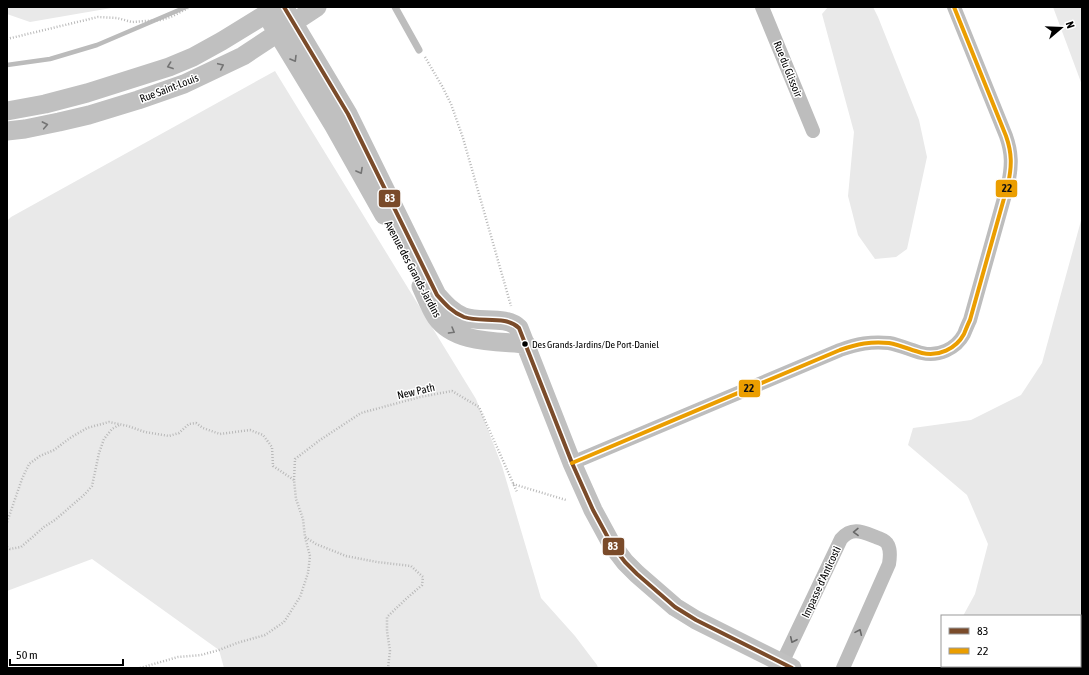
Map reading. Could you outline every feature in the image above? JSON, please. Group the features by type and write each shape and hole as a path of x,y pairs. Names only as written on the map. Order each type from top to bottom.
{"street":[{"name":"Rue Saint-Louis","path":"7,131 82,116 160,93 184,84 243,56 277,32 289,15 317,7"},
{"name":"Rue du Glissoir","path":"762,7 813,131"},
{"path":"572,463 840,350 858,344 876,342 891,344 924,353 936,354 957,344 964,335 970,320 1008,184 1011,170 1011,158 1010,146 954,7"},
{"name":"Rue Saint-Louis","path":"7,111 45,104 87,93 193,58 272,11"},
{"name":"Avenue des Grands-Jardins","path":"272,11 277,32 334,126 390,225 437,318 451,331 465,337 526,344"},
{"name":"Avenue des Grands-Jardins","path":"289,15 348,114 437,295 452,311 465,318 516,324 519,328 572,463 593,510 604,531 625,562 675,607 696,620 787,666"},
{"name":"Impasse d'Anticosti","path":"787,666 841,538 846,534 858,531 884,540 888,544 890,557 889,564 843,668"}],"lane":[{"path":"395,7 419,50"}],"path":[{"path":"7,39 98,17 117,18 132,22 161,20 173,16 190,7"},
{"path":"419,50 425,57 451,104 463,138 511,307"},
{"name":"New Path","path":"294,480 295,459 320,440 361,413 452,391 478,407 517,492"},
{"path":"7,522 22,479 29,464 40,456 54,450 87,428 109,422 146,432 169,436 179,433 189,424 196,423 203,428 220,434 250,430 263,435 272,447 273,466 294,480 296,499 303,519 305,537 310,556 308,573 300,597 284,622 265,636 237,642 219,650 201,655 178,657 140,668"},
{"path":"7,547 10,549 21,547 85,494 92,486 99,452 104,439 112,429 119,425"},
{"path":"513,484 566,500"},
{"path":"305,537 316,544 346,556 377,562 411,566 423,577 422,585 387,617 387,632 390,651 388,668"}],"shaded area":[{"path":"7,7 117,7 30,22 7,14"},
{"path":"828,7 873,7 919,120 927,157 907,249 896,257 875,259 858,235 848,196 854,132 822,14"},
{"path":"1053,7 1082,7 1082,85"},
{"path":"275,71 476,399 502,466 541,598 575,636 598,668 224,668 219,650 92,559 7,591 7,221 11,217"},
{"path":"1082,217 1082,619 1081,622 1081,615 964,615 975,594 988,544 967,495 908,445 913,428 971,420 1021,395 1042,363"},
{"path":"956,667 1066,667 1066,668"}],"waterway":[{"path":"7,65 50,59 97,45 186,7"}],"transit line":[{"name":"83","path":"284,7 348,114 437,295 452,310 464,317 470,319 500,320 514,324 519,328 572,463 593,510 612,545 625,562 675,607 696,620 792,668"},
{"name":"22","path":"572,463 846,348 882,342 922,353 934,354 946,351 961,339 970,320 1008,184 1011,160 1006,136 954,7"}],"place":[{"name":"Des Grands-Jardins/De Port-Daniel","path":"525,344"}]}
